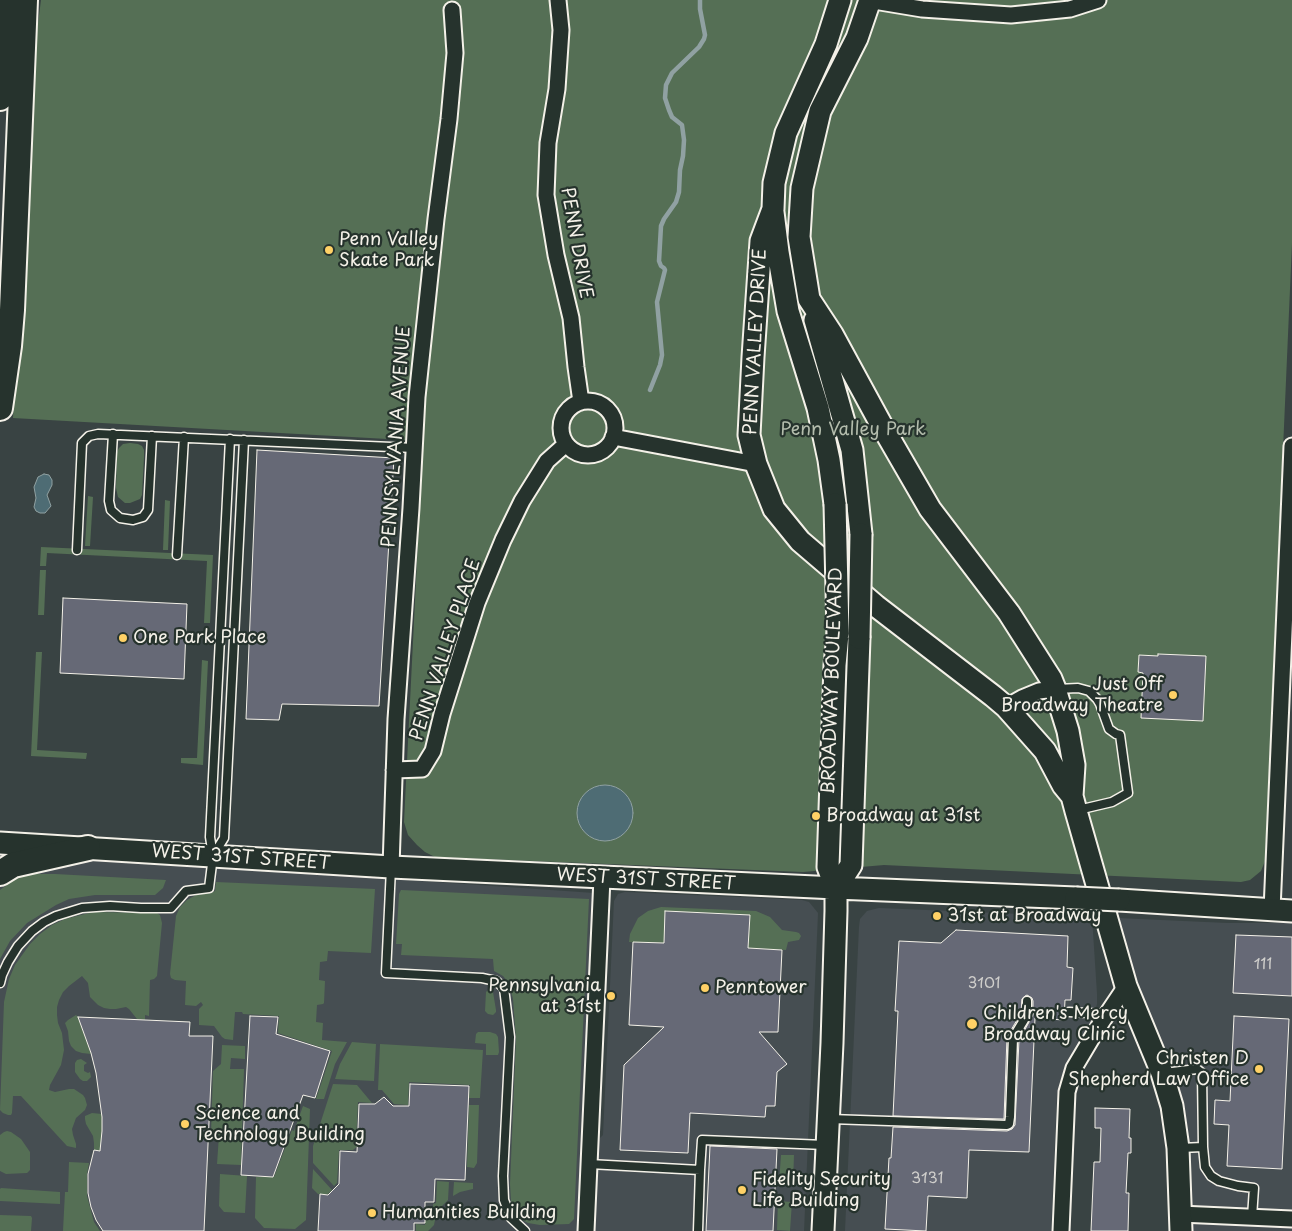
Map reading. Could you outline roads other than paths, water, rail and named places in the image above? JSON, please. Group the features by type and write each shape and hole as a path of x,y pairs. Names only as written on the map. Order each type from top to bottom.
{"main road":[{"path":"0,98 4,0"},
{"path":"0,408 12,310 25,0"},
{"name":"PENN VALLEY DRIVE","path":"840,0 826,44 786,133 774,183 773,210 761,241 749,435 756,464 774,509 800,540 876,606 1006,707 1045,751 1074,804"},
{"path":"869,0 857,38 820,111 802,188 800,237 809,299 832,334 930,509 1009,613 1055,688 1068,731 1074,765 1074,804 1126,986 1162,1073 1172,1106 1178,1148 1180,1222"},
{"name":"BROADWAY BOULEVARD","path":"773,210 788,311 818,408 829,460 849,636 851,865 836,888"},
{"name":"BROADWAY BOULEVARD","path":"809,299 852,450 861,534 849,636"},
{"name":"WEST 31ST STREET","path":"0,843 391,867 1119,900 1282,910"},
{"path":"0,873 13,865 88,848"},
{"path":"823,1231 832,1034 836,888"}],"street":[{"name":"PENN DRIVE","path":"558,0 561,30 557,89 548,144 546,195 556,256 571,318 580,402"},
{"path":"869,0 922,9 1011,15 1070,9 1098,0"},
{"name":"PENNSYLVANIA AVENUE","path":"391,867 396,719 417,397 449,119 454,53 452,10"},
{"path":"592,400 604,405 614,418 616,429 613,437 610,444 603,450 593,454 583,454 572,450 566,444 561,432 564,414 571,406 580,402 592,400"},
{"path":"613,437 756,464"},
{"name":"PENN VALLEY PLACE","path":"394,770 422,769 433,751 442,714 477,603 503,540 522,500 547,461 566,444"},
{"path":"1282,910 1292,446"},
{"path":"1006,707 1039,691 1055,688"},
{"path":"586,1231 602,878"},
{"path":"1062,1231 1067,1092 1074,1068 1126,986"},
{"path":"1180,1222 1252,1217 1292,1219"}],"lane":[{"path":"77,550 82,443 89,436 113,434 414,448"},
{"path":"113,434 110,510 120,518 133,520 143,517 148,510 152,436"},
{"path":"178,555 184,438"},
{"path":"0,983 8,962 18,946 32,931 56,916 82,908 110,906 172,908 186,891 209,888 230,440"},
{"path":"212,856 224,838 244,440"},
{"path":"1055,688 1078,688 1090,691 1097,699 1109,729 1120,735 1128,793 1112,802 1074,804"},
{"path":"391,867 386,973 482,978 496,981 504,988 510,1037 502,1176 504,1200 511,1218 525,1231"},
{"path":"828,1119 1009,1124 1013,1038 1027,1015 1027,1001"},
{"path":"1069,1012 1107,1014"},
{"path":"1162,1073 1197,1069 1202,1074 1205,1167 1211,1176 1219,1181 1254,1188 1252,1217"},
{"path":"698,1231 702,1140 827,1145"},
{"path":"1178,1148 1203,1147"},
{"path":"589,1164 700,1170"}],"water":[{"path":"44,474 49,475 52,480 52,485 47,495 51,506 45,513 40,513 34,507 36,498 34,487 38,477"},
{"path":"600,785 610,785 625,793 631,802 633,813 631,824 625,833 610,841 600,841 589,836 582,829 577,818 577,808 582,797 589,790"}],"waterway":[{"path":"650,390 662,355 657,302 665,270 659,261 661,226 676,202 679,192 684,140 682,125 672,117 665,98 666,85 672,73 699,47 704,39 700,0"}],"place":[{"name":"Penn Valley Skate Park","path":"329,250"},
{"name":"One Park Place","path":"123,638"},
{"name":"Just Off Broadway Theatre","path":"1173,695"},
{"name":"Broadway at 31st","path":"816,816"},
{"name":"31st at Broadway","path":"937,916"},
{"name":"Penntower","path":"705,988"},
{"name":"Pennsylvania at 31st","path":"611,996"},
{"name":"Children's Mercy Broadway Clinic","path":"972,1024"},
{"name":"Christen D Shepherd Law Office","path":"1259,1069"},
{"name":"Science and Technology Building","path":"185,1124"},
{"name":"Fidelity Security Life Building","path":"742,1190"},
{"name":"Humanities Building","path":"372,1213"}],"park label":[{"name":"Penn Valley Park","path":"853,430"}]}
